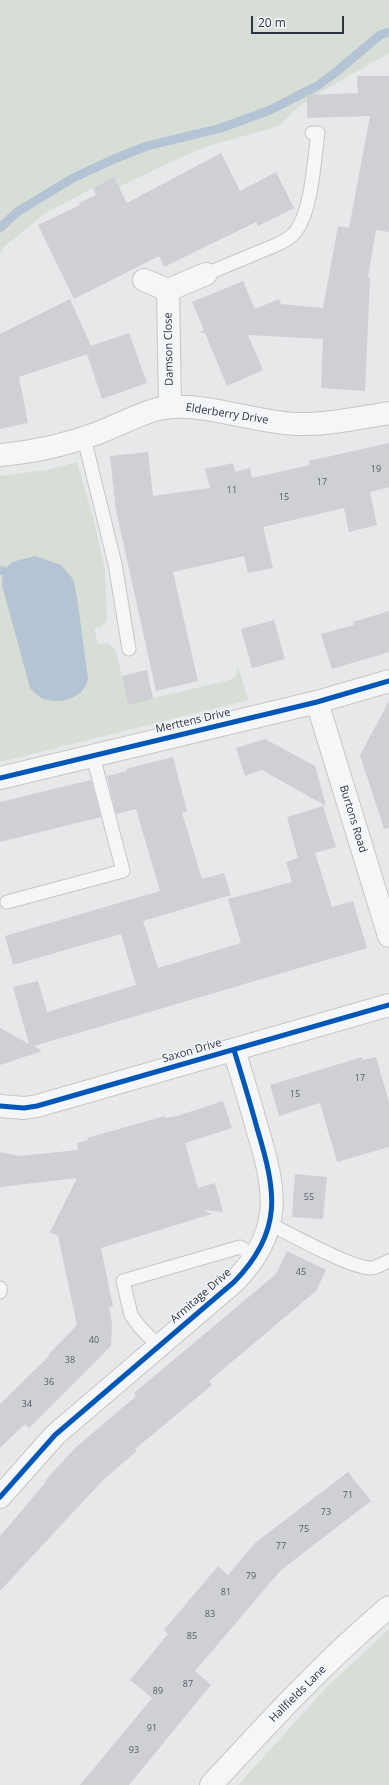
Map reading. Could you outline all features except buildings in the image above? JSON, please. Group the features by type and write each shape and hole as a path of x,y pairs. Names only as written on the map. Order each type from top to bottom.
{"street":[{"path":"144,280 168,290 206,274"},
{"name":"Damson Close","path":"168,290 170,407"},
{"name":"Elderberry Drive","path":"0,455 42,449 84,438 151,412 170,407 201,408 295,424 334,422 389,413"},
{"name":"Merttens Drive","path":"0,778 317,702 389,681"},
{"name":"Burtons Road","path":"317,702 389,936"},
{"name":"Saxon Drive","path":"0,1106 24,1108 37,1106 389,1005"},
{"name":"Armitage Drive","path":"2,1489 55,1435 234,1282 255,1258 263,1243 270,1224 273,1201 270,1174 234,1050"},
{"name":"Hallfields Lane","path":"211,1785 280,1711 350,1642 389,1607"}],"lane":[{"path":"206,274 287,240 296,232 302,221 309,197 318,133 312,133"},
{"path":"84,438 115,564 129,649"},
{"path":"7,902 123,871 92,756"},
{"path":"270,1224 362,1267 373,1268 389,1261"},
{"path":"158,1346 131,1315 123,1281 240,1247 255,1258"}],"shaded area":[{"path":"0,0 389,0 389,53 326,89 297,108 279,126 205,147 119,187 114,177 44,214 4,247 0,253"},
{"path":"77,462 94,521 105,570 107,621 101,627 94,628 98,644 108,643 116,650 128,704 230,680 236,675 238,666 248,700 0,762 0,476 47,470"},
{"path":"389,1629 389,1785 238,1785 326,1688"}],"water":[{"path":"35,556 61,565 73,579 77,597 88,679 83,690 67,700 54,701 45,699 38,696 30,688 2,585 3,571 12,562"}],"waterway":[{"path":"0,228 17,212 73,178 114,159 147,146 221,128 270,110 317,86 380,35 389,32"}],"cycle path":[{"path":"0,778 317,702 389,681"},
{"path":"0,1106 24,1108 37,1106 389,1005"},
{"path":"0,1497 55,1435 234,1282 250,1263 261,1245 268,1227 271,1210 271,1191 264,1151 234,1050"}]}
